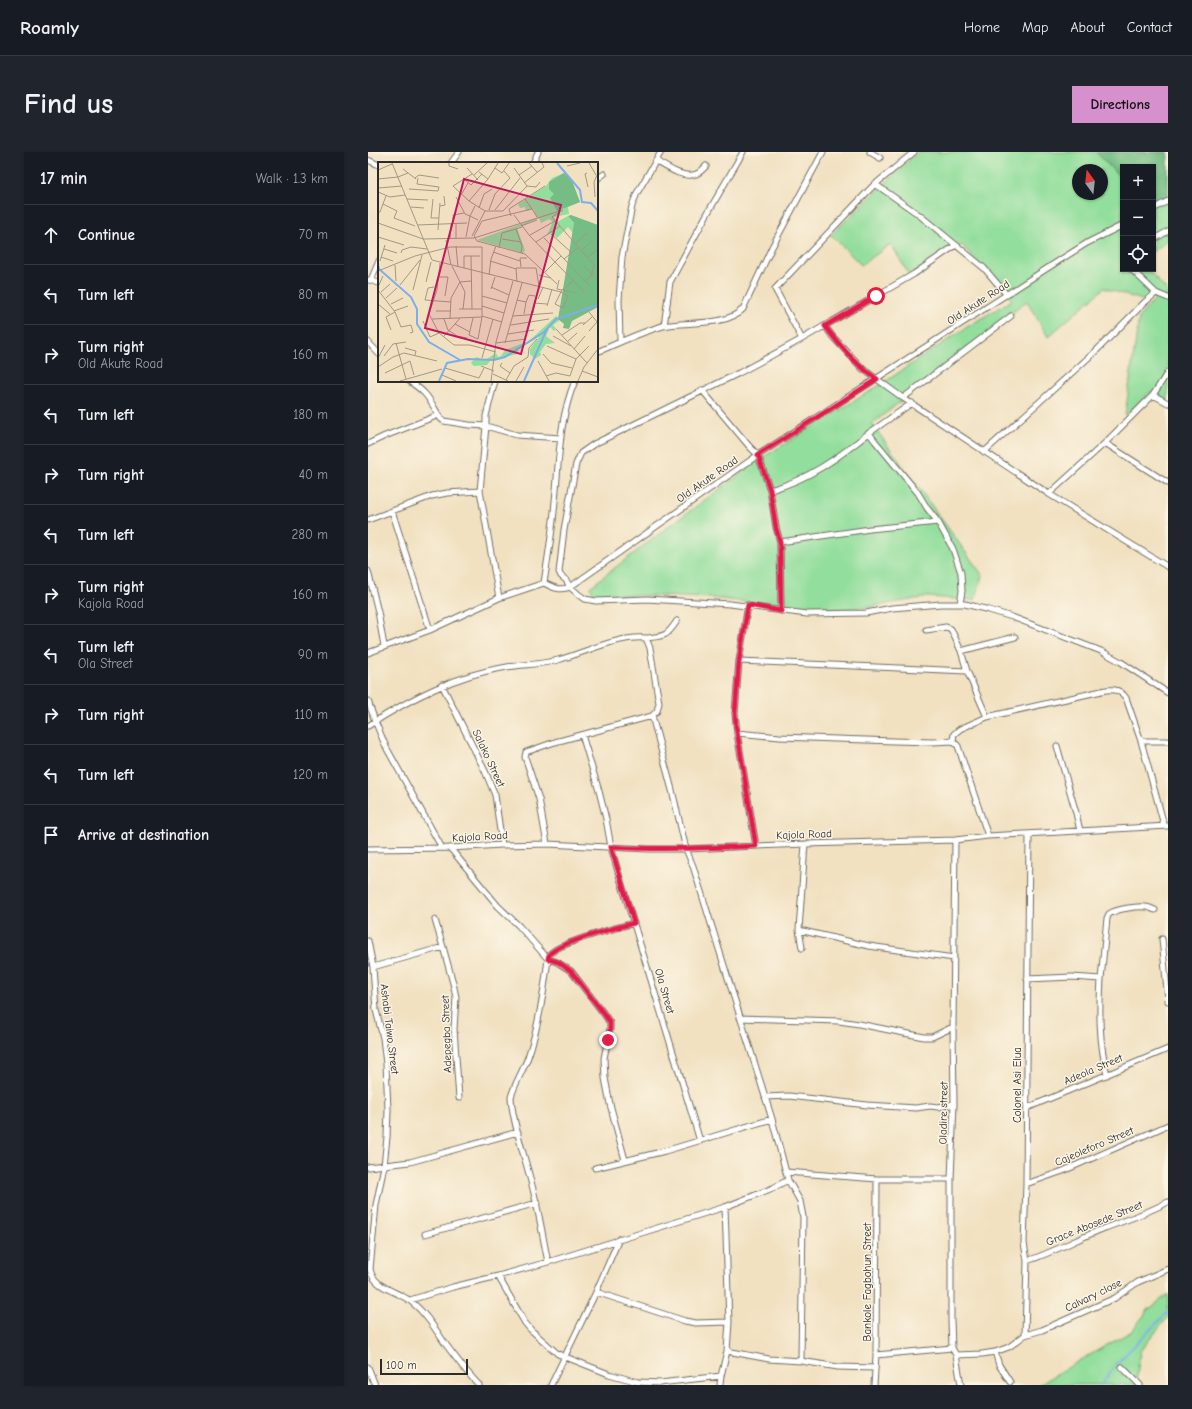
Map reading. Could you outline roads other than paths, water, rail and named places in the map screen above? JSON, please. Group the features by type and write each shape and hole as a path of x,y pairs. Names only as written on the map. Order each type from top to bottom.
{"street":[{"path":"452,162 459,152"},
{"path":"533,162 538,152"},
{"path":"620,341 619,300 622,257 632,206 637,193 661,152"},
{"path":"664,326 670,282 743,152"},
{"path":"598,352 620,341 664,326 704,322 733,316 743,309 772,247 823,152"},
{"path":"870,152 880,158"},
{"path":"802,339 775,289 836,223 875,184 914,152"},
{"path":"368,160 378,165"},
{"path":"656,162 676,172 694,175 706,166"},
{"path":"598,178 604,174"},
{"path":"875,184 918,214 984,268 1007,295"},
{"path":"1156,207 1168,201"},
{"name":"Old Akute Road","path":"570,587 758,455 1076,250 1120,227"},
{"path":"1156,238 1168,231"},
{"path":"956,245 914,274 802,339 739,373 702,390 635,425 614,433 581,453 576,464 564,530 560,572 561,576 566,580 570,587 585,599 596,601 647,599 748,605 807,614 866,613 892,608 960,604 989,610 1012,617 1101,651 1121,662 1168,693"},
{"path":"369,280 378,264"},
{"path":"1134,272 1156,293 1168,298"},
{"path":"984,452 1097,350 1156,293"},
{"path":"904,398 1011,316"},
{"path":"825,326 863,368 904,398 984,452 1168,567"},
{"path":"368,342 378,353"},
{"path":"1050,494 1105,443 1153,395 1168,372"},
{"path":"410,382 428,396 444,421 486,426 517,435 561,438"},
{"path":"495,382 486,416 480,491 483,513 491,546 499,598"},
{"path":"544,583 555,503 561,438 575,382"},
{"path":"702,390 758,455 770,490 776,528 780,542 781,611"},
{"path":"1153,395 1168,404"},
{"path":"770,490 807,476 834,460 912,403"},
{"path":"368,444 439,415"},
{"path":"869,433 918,493 926,508 938,522 953,549 961,573 962,591 960,604"},
{"path":"1105,443 1168,483"},
{"path":"368,519 432,496 447,493 480,491"},
{"path":"392,511 430,630"},
{"path":"780,542 870,529 938,522"},
{"path":"368,571 378,612 384,646"},
{"path":"368,653 430,630 499,598 544,583 558,590 570,587"},
{"path":"748,605 739,661 735,713 756,846"},
{"path":"368,726 397,707 442,685 473,674 508,667 536,665 558,660 604,645 636,638 664,636 670,631 677,621"},
{"path":"926,630 946,627 951,629 986,717"},
{"path":"961,651 1015,637"},
{"path":"547,844 539,799 525,756 526,752 555,742 652,716 657,711 659,703 650,648 646,638"},
{"path":"739,661 967,671"},
{"name":"Salako Street","path":"442,685 485,771 495,795 502,845"},
{"path":"988,836 958,746 953,740 954,734 960,729 986,717 1115,689 1122,692 1126,698 1141,741 1166,826"},
{"path":"368,701 374,721 386,747 442,848"},
{"path":"652,716 674,796 686,849 694,866 772,1119 788,1180 800,1201 803,1217 801,1361"},
{"path":"737,733 780,737 894,741 933,742 953,740"},
{"name":"Ola Street","path":"582,735 604,812 611,847 700,1141"},
{"path":"1141,741 1168,741"},
{"path":"1057,746 1080,831"},
{"name":"Kajola Road","path":"368,849 450,848 547,844 648,849 686,849 955,840 988,836 1166,826"},
{"name":"Colonel Asi Elua","path":"1025,1335 1027,1261 1024,1243 1027,1108 1029,834"},
{"name":"Oladire street","path":"955,840 953,1027 954,1104 951,1179 952,1348 956,1355 960,1385"},
{"path":"802,948 799,930 805,844"},
{"path":"450,848 498,906 519,926 548,959 558,962 571,971 610,1023 604,1058 604,1078 625,1160"},
{"path":"1107,1074 1102,1049 1099,1013 1107,918 1112,912 1137,907 1147,907 1155,910"},
{"name":"Adepegba Street","path":"435,920 456,997 454,1029 459,1098"},
{"path":"548,1262 537,1203 511,1104 511,1097 536,1032 550,953 557,948 590,936 634,923"},
{"path":"799,930 869,946 954,958"},
{"path":"1162,939 1168,1001"},
{"name":"Ashabi Taiwo Street","path":"368,941 373,967 376,1010 383,1038 386,1064 387,1131 384,1166 376,1205 371,1274 380,1285 410,1300 426,1316 471,1377 479,1385"},
{"path":"373,967 443,947"},
{"path":"1027,979 1072,977 1101,979"},
{"path":"740,1018 839,1021 924,1037 932,1037 953,1027"},
{"name":"Adeola Street","path":"1027,1108 1168,1049"},
{"path":"765,1097 789,1096 867,1106 916,1108 930,1106 938,1107 954,1104"},
{"path":"595,1168 700,1141 772,1119"},
{"name":"Cajeoleforo Street","path":"1026,1184 1063,1171 1168,1125"},
{"path":"368,1167 410,1162 518,1132"},
{"path":"786,1172 877,1179 951,1179"},
{"name":"Bankole Fagbohun Street","path":"874,1385 876,1355 877,1179"},
{"path":"410,1300 548,1262 725,1207 773,1188 788,1180"},
{"name":"Grace Abosede Street","path":"1027,1261 1104,1228 1138,1217 1168,1202"},
{"path":"425,1234 537,1203"},
{"path":"720,1385 727,1351 729,1322 725,1207"},
{"path":"551,1385 596,1292 619,1239"},
{"name":"Calvary close","path":"1025,1335 1042,1330 1115,1298 1138,1282 1168,1268"},
{"path":"498,1276 525,1323 552,1351 565,1357 609,1374 638,1382 660,1383 721,1376"},
{"path":"596,1292 685,1321 696,1323 729,1322"},
{"path":"956,1355 974,1355 995,1352 1009,1346 1025,1335"},
{"path":"876,1355 952,1348"},
{"path":"727,1351 769,1359 801,1361 838,1367 875,1368"},
{"path":"995,1352 999,1365 1010,1382"},
{"path":"368,1367 375,1385"},
{"path":"1122,1367 1140,1385"}],"waterway":[{"path":"1101,1385 1116,1364 1168,1312"}]}
